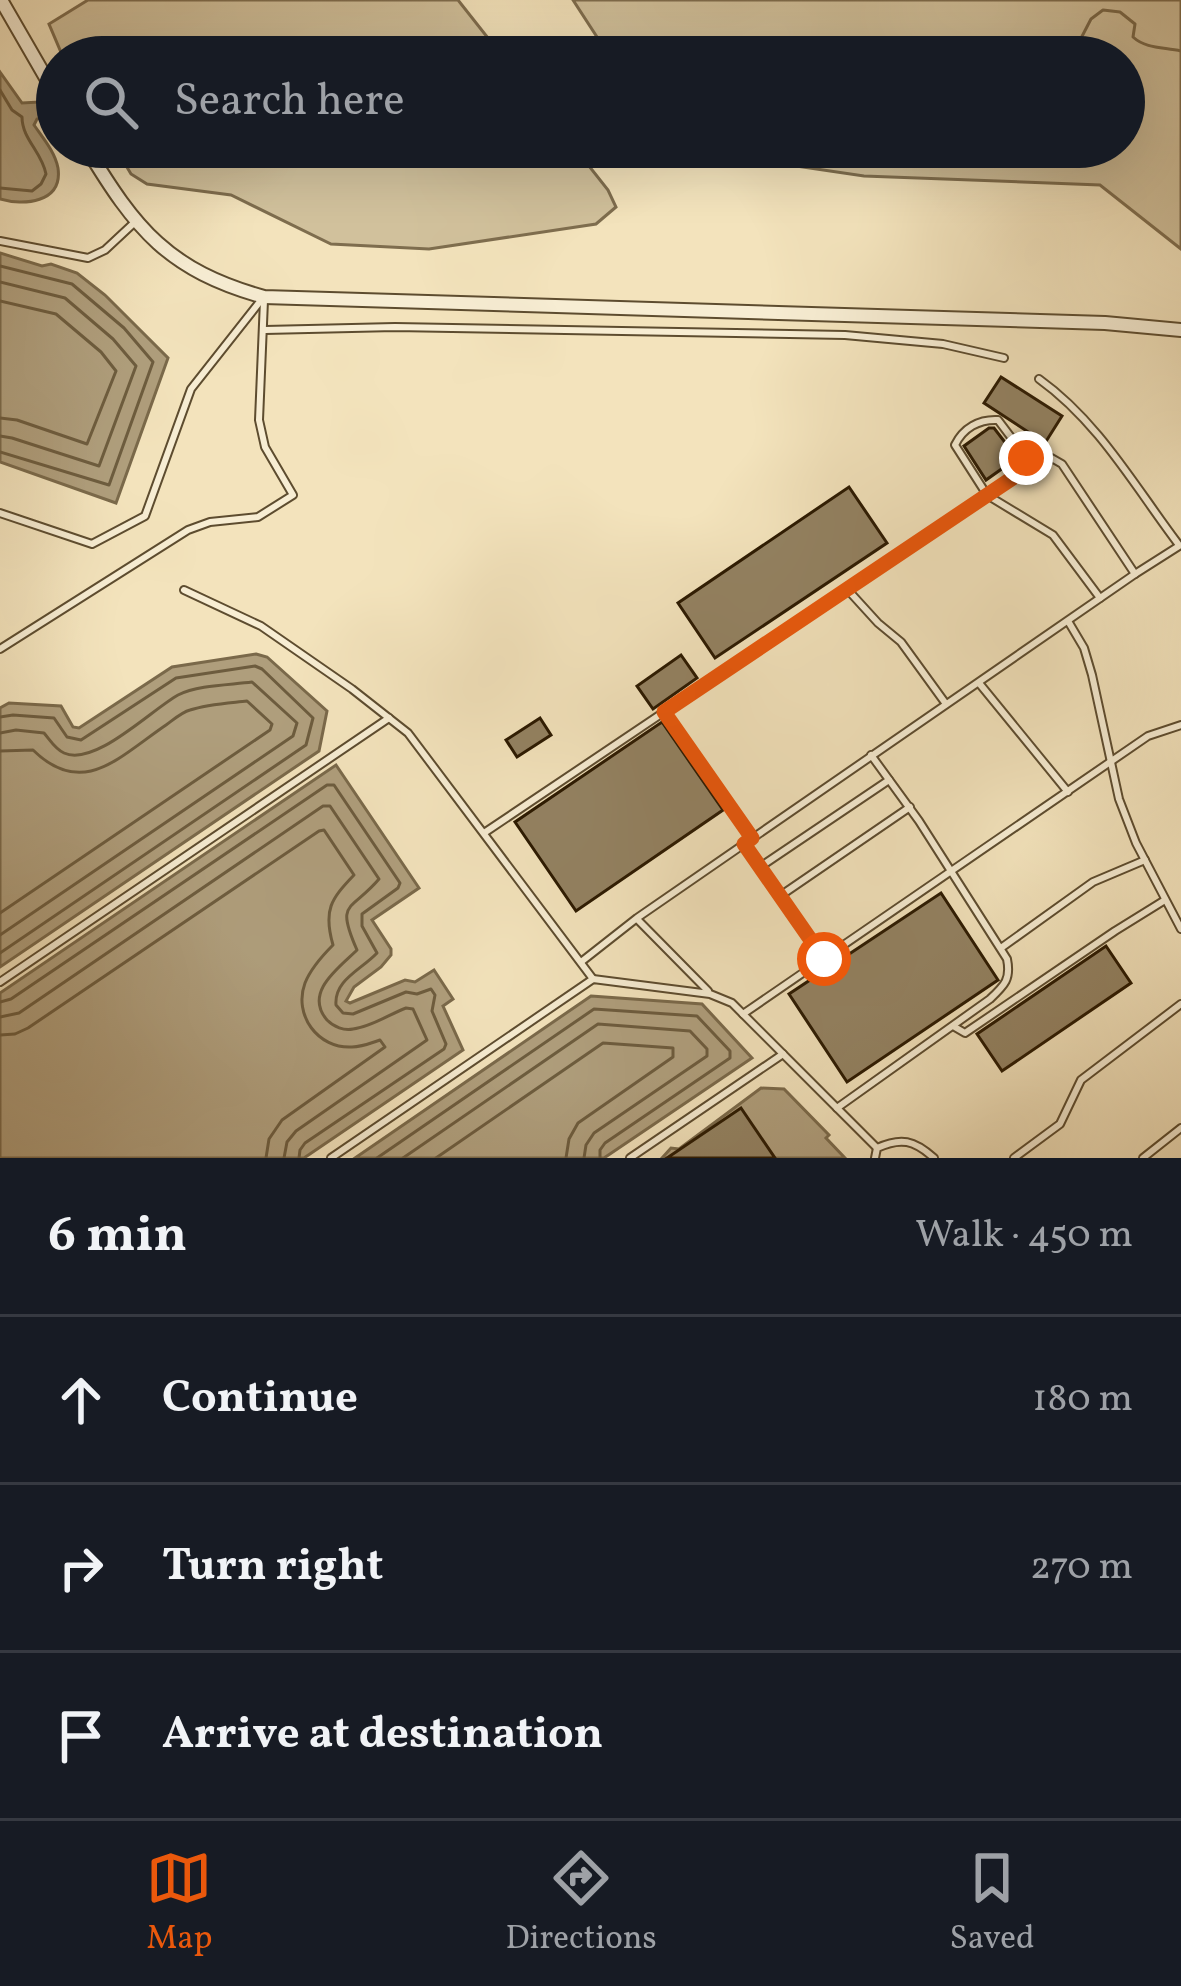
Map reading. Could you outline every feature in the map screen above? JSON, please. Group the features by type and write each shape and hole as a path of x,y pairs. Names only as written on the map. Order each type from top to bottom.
{"street":[{"path":"1,0 36,60"},
{"path":"100,168 135,222 164,251 224,285 264,297 1105,323 1181,330"}],"lane":[{"path":"0,242 88,258 106,250 135,222"},
{"path":"0,649 188,530 210,522 258,517 293,495 265,447 259,420 264,297"},
{"path":"0,513 92,544 146,516 191,389 264,297"},
{"path":"265,330 395,327 845,335 943,344 1004,358"},
{"path":"580,962 872,755 1180,547 1119,461 1067,400 1039,380"},
{"path":"1032,465 998,420 986,419 969,428 955,445 987,495 1053,535 1100,598"},
{"path":"484,833 1048,456 1062,464 1135,574"},
{"path":"847,589 901,642 947,704"},
{"path":"184,590 248,617 408,734 593,979"},
{"path":"1068,621 1084,648 1119,799 1181,929"},
{"path":"979,682 1068,792"},
{"path":"664,712 752,838"},
{"path":"0,982 389,718"},
{"path":"743,1014 1148,736 1181,725"},
{"path":"837,1108 1007,983 1010,972 1001,948 872,755"},
{"path":"760,867 889,780"},
{"path":"780,896 910,807"},
{"path":"744,844 824,959"},
{"path":"1001,948 1093,882 1145,860"},
{"path":"952,1026 964,1034 1165,901"},
{"path":"637,918 710,994"},
{"path":"331,1158 593,979 710,994 732,1004 877,1148"},
{"path":"1014,1158 1060,1124 1081,1080 1181,1004"},
{"path":"630,1158 783,1054"},
{"path":"1143,1158 1181,1128"},
{"path":"877,1148 905,1140 934,1158"},
{"path":"875,1158 877,1148"}],"shaded area":[{"path":"88,0 458,0 486,36 54,36 49,24"},
{"path":"573,0 1181,0 1181,249 1100,185 864,176 810,168 1145,168 1145,36 596,36"},
{"path":"127,168 591,168 616,207 596,224 429,249 331,244 231,195 147,184"}],"water":[{"path":"0,72 22,103 36,102 36,168 58,168 58,180 40,199 0,199"},
{"path":"0,253 77,273 168,358 116,503 0,462"},
{"path":"256,654 267,657 327,711 319,751 0,967 0,708 9,703 61,706 73,727 79,728 172,667"},
{"path":"336,765 419,888 372,920 391,955 354,987 346,1001 405,980 415,982 434,970 453,999 443,1006 463,1050 304,1158 0,1158 0,993"},
{"path":"591,996 702,1004 752,1058 604,1158 355,1158"},
{"path":"761,1088 784,1089 845,1158 662,1158 671,1148 679,1149"}],"building":[{"path":"1001,377 1062,416 1045,443 984,403"},
{"path":"994,428 1017,458 986,480 964,446"},
{"path":"849,487 887,543 715,658 678,603"},
{"path":"681,655 697,678 653,709 637,686"},
{"path":"540,718 551,735 517,757 506,740"},
{"path":"662,722 723,810 576,911 515,822"},
{"path":"941,893 998,980 847,1082 789,994"},
{"path":"1106,946 1131,983 1002,1071 977,1034"},
{"path":"741,1108 775,1158 667,1158"}],"waterway":[{"path":"1082,36 1091,19 1103,10 1120,12 1135,24 1133,36"},
{"path":"1145,44 1181,51"}],"route":[{"path":"824,959 744,844 752,838 664,712 1032,465 1026,458"}]}
